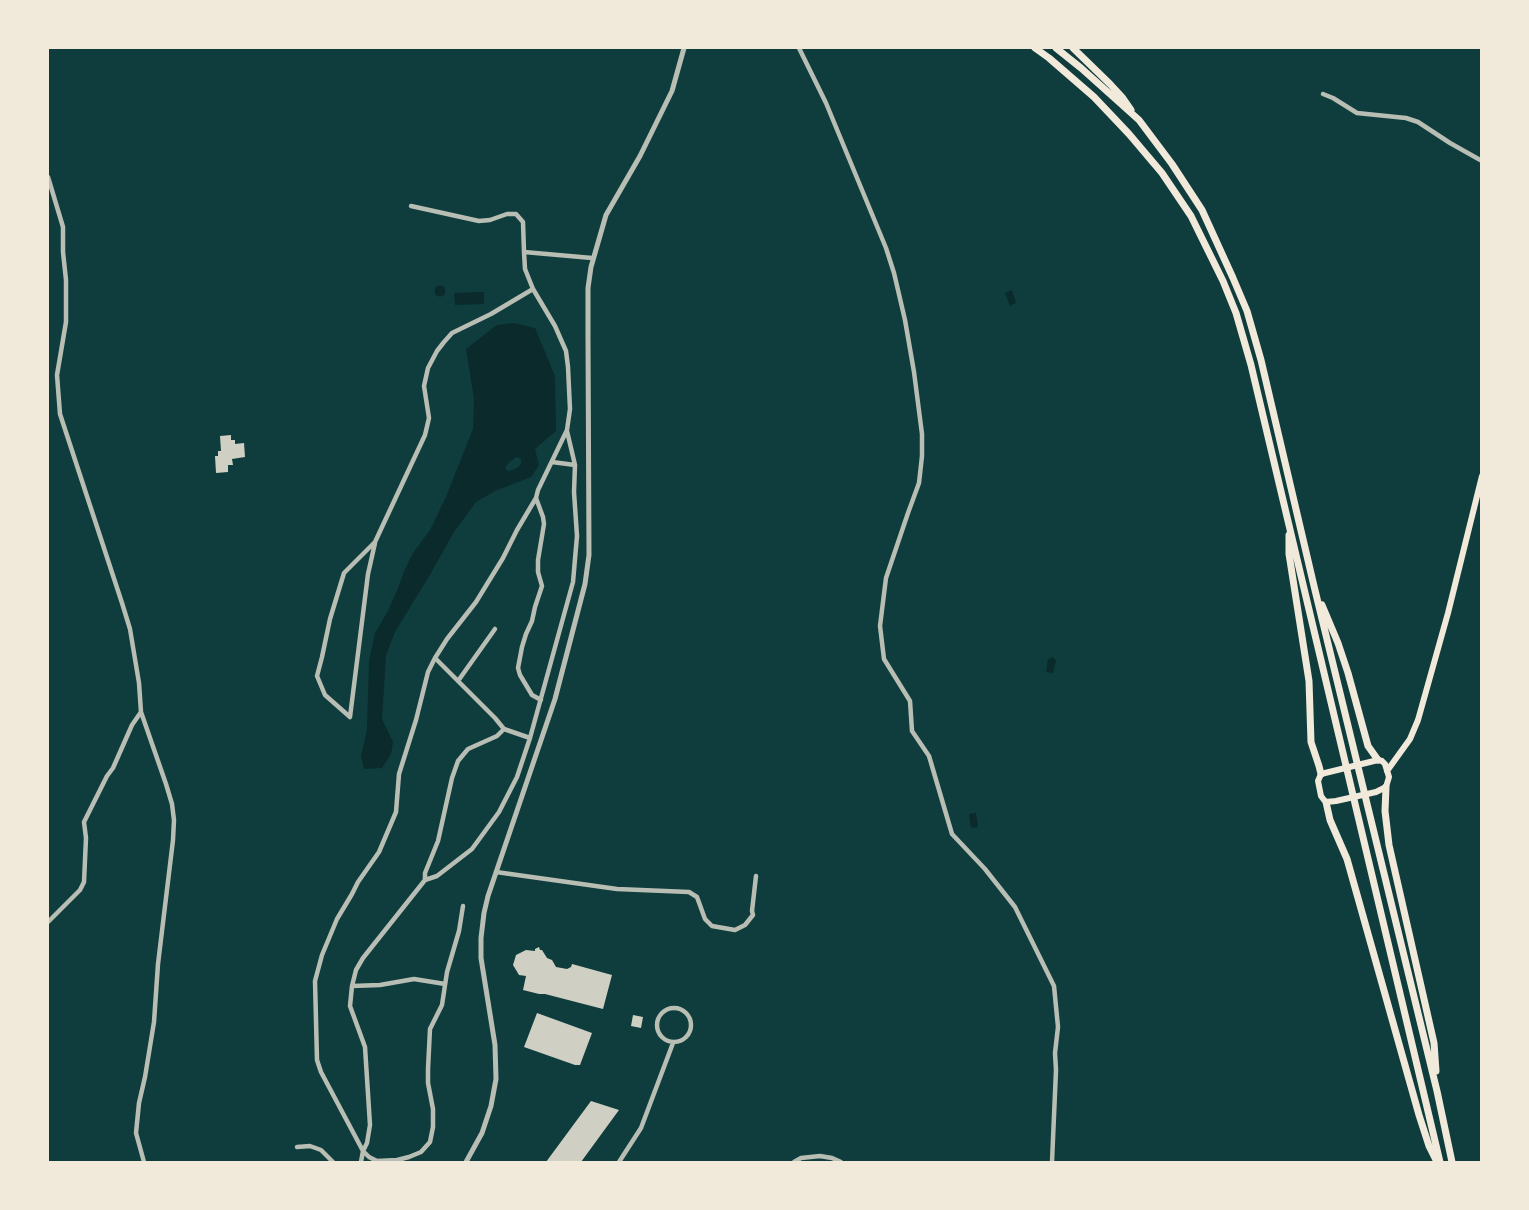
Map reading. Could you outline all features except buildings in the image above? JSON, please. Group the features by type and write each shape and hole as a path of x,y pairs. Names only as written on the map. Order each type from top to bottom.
{"highway":[{"path":"1035,48 1094,97 1162,172 1191,216 1236,313 1251,365 1289,524 1438,1162"},
{"path":"1056,48 1139,120"},
{"path":"1073,48 1122,97 1172,164 1202,210 1234,278 1247,311 1264,369 1314,586 1437,1091 1452,1162"},
{"path":"1289,524 1289,554 1308,681 1311,742 1321,774"},
{"path":"1314,586 1346,666 1368,746 1378,760"},
{"path":"1386,787 1385,811 1389,845 1434,1043 1437,1091"},
{"path":"1326,802 1330,820 1347,859 1419,1115 1429,1146 1438,1162"}],"main road":[{"path":"1387,771 1410,739 1418,720 1448,613 1482,476"},
{"path":"1378,760 1385,764 1387,771 1389,777 1386,787 1376,792 1326,802 1321,796 1318,781 1321,774 1378,760"}],"street":[{"path":"466,1162 482,1133 491,1106 496,1079 494,1045 481,958 481,938 488,896 555,699 585,584 589,548 588,288 592,258 606,215 640,156 672,91 684,48"},
{"path":"799,48 826,103 886,248 903,311 914,372 922,434 920,483 886,578 880,626 884,659 910,702 912,730 929,756 952,834 985,869 1015,908 1054,986 1058,1027 1055,1053 1052,1162"},
{"path":"1323,94 1357,113 1406,118 1418,122 1482,161"},
{"path":"48,177 63,227 66,280 66,322 57,375 60,414 130,629 139,683 141,712 166,784 172,804 174,820 158,964 154,1022 139,1103 136,1133 144,1162"},
{"path":"411,206 479,221 490,220 507,214 516,214 523,222 525,270 566,351 570,409 567,430 536,498 476,602 447,639 428,672 416,720 399,774 396,812 379,852 358,882 337,919 322,955 315,981 317,1060 321,1072 363,1151 369,1157 377,1160 397,1160 409,1157 421,1152 430,1142 433,1127 433,1110 428,1076 430,1029 442,1005 463,906"},
{"path":"524,252 592,258"},
{"path":"376,542 344,573 330,619 317,676 325,695 350,717 368,574 376,542 425,435 429,418 424,386 428,368 437,351 452,333 492,314 533,289"},
{"path":"361,1162 363,1151 368,1143 370,1125 365,1047 350,1006 356,970 363,958 425,880 437,876 472,849 499,812 517,777 541,700 573,582 577,536 574,492 575,465 567,430"},
{"path":"552,462 575,465"},
{"path":"536,498 544,524 538,560 538,572 542,586 522,647 518,668 532,695 541,700"},
{"path":"458,680 495,629"},
{"path":"435,658 504,729 530,738"},
{"path":"48,922 80,890 84,882 86,838 84,822 107,776 113,768 132,725 141,712"},
{"path":"425,880 425,873 438,841 452,778 458,761 468,749 497,736 504,729"},
{"path":"496,872 617,890 689,892 697,897 706,919 712,926 735,930 745,925 753,915 756,876"},
{"path":"352,986 380,985 414,979 445,984"},
{"path":"676,1008 683,1010 689,1016 692,1023 691,1031 687,1037 681,1042 673,1043 666,1041 660,1035 657,1028 658,1020 662,1014 668,1009 676,1008"},
{"path":"619,1162 641,1128 673,1043"},
{"path":"297,1147 310,1146 321,1150 333,1162"},
{"path":"794,1162 801,1158 820,1156 841,1162"}],"water":[{"path":"440,285 446,291 440,297 434,291"},
{"path":"1012,290 1016,303 1010,306 1005,293"},
{"path":"484,292 484,304 455,305 454,293"},
{"path":"514,323 535,328 555,376 556,431 535,449 539,465 531,477 495,491 476,502 454,532 395,632 386,655 382,719 393,742 391,754 382,768 364,769 361,757 367,729 369,661 375,633 388,611 413,553 430,530 446,497 473,429 474,399 466,349 497,325","holes":["517,457 521,459 521,464 517,468 509,471 505,469 508,463"]},
{"path":"1051,657 1056,661 1053,673 1046,672 1048,659"},
{"path":"976,813 978,827 971,828 969,814"}]}
